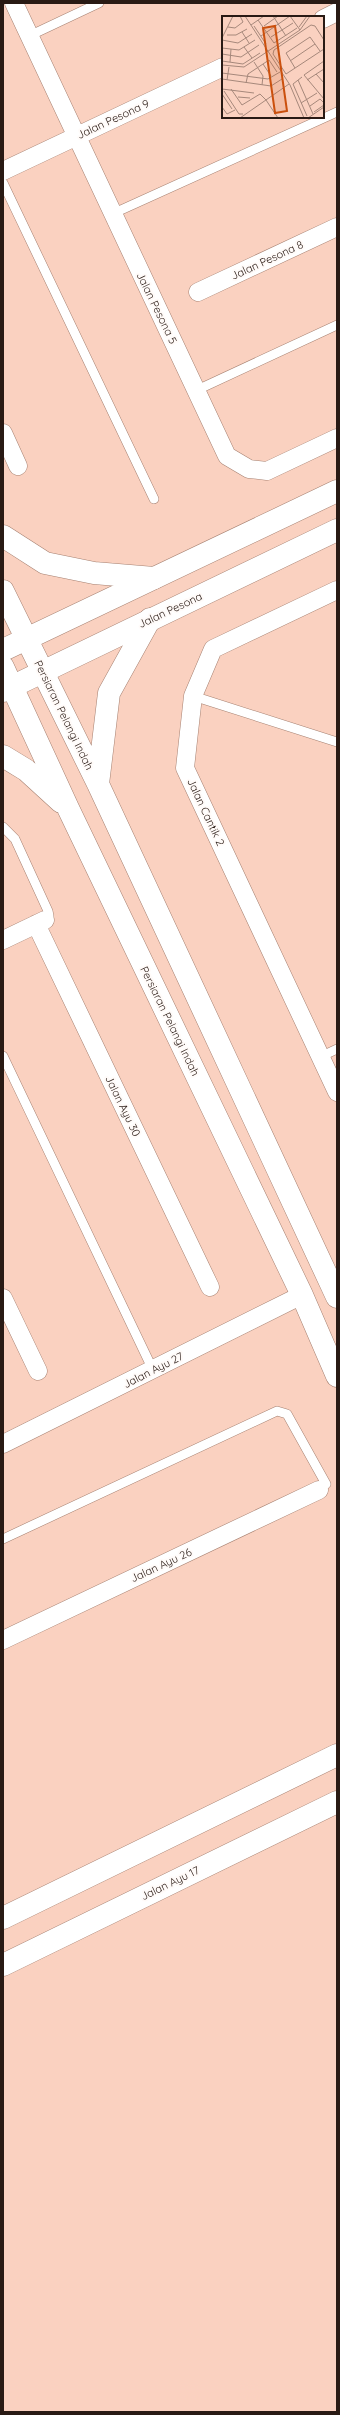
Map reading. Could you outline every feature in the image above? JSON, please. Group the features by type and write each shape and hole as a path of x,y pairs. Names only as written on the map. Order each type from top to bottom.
{"main road":[{"path":"3,650 337,491"},
{"name":"Jalan Pesona","path":"6,682 42,670 337,530"},
{"path":"3,536 45,563 94,573 154,578"},
{"name":"Persiaran Pelangi Indah","path":"3,591 98,784 337,1297"},
{"path":"98,784 109,693 150,619"},
{"name":"Persiaran Pelangi Indah","path":"6,682 302,1295 337,1376"},
{"path":"3,756 26,770 68,808"},
{"path":"3,1918 337,1755"},
{"name":"Jalan Ayu 17","path":"3,1965 337,1802"}],"street":[{"name":"Jalan Pesona 5","path":"14,3 227,456 249,469 267,471 337,438"},
{"path":"324,18 337,12"},
{"name":"Jalan Pesona 9","path":"3,171 222,67"},
{"name":"Jalan Pesona 8","path":"198,292 337,227"},
{"path":"3,433 18,466"},
{"name":"Jalan Cantik 2","path":"337,590 213,648 193,696 185,768 337,1092"},
{"path":"3,940 41,922"},
{"name":"Jalan Ayu 30","path":"41,922 210,1287"},
{"name":"Jalan Ayu 27","path":"3,1444 302,1295"},
{"path":"3,1298 38,1371"},
{"name":"Jalan Ayu 26","path":"3,1640 319,1490"}],"lane":[{"path":"29,36 99,3"},
{"path":"324,118 337,112"},
{"path":"112,214 324,118"},
{"path":"3,183 154,499"},
{"path":"197,390 337,325"},
{"path":"193,696 337,742"},
{"path":"3,827 15,839 48,911 49,916 41,922"},
{"path":"320,1057 337,1049"},
{"path":"3,1056 152,1370"},
{"path":"3,1539 277,1411 288,1414 326,1484 319,1490"}]}
